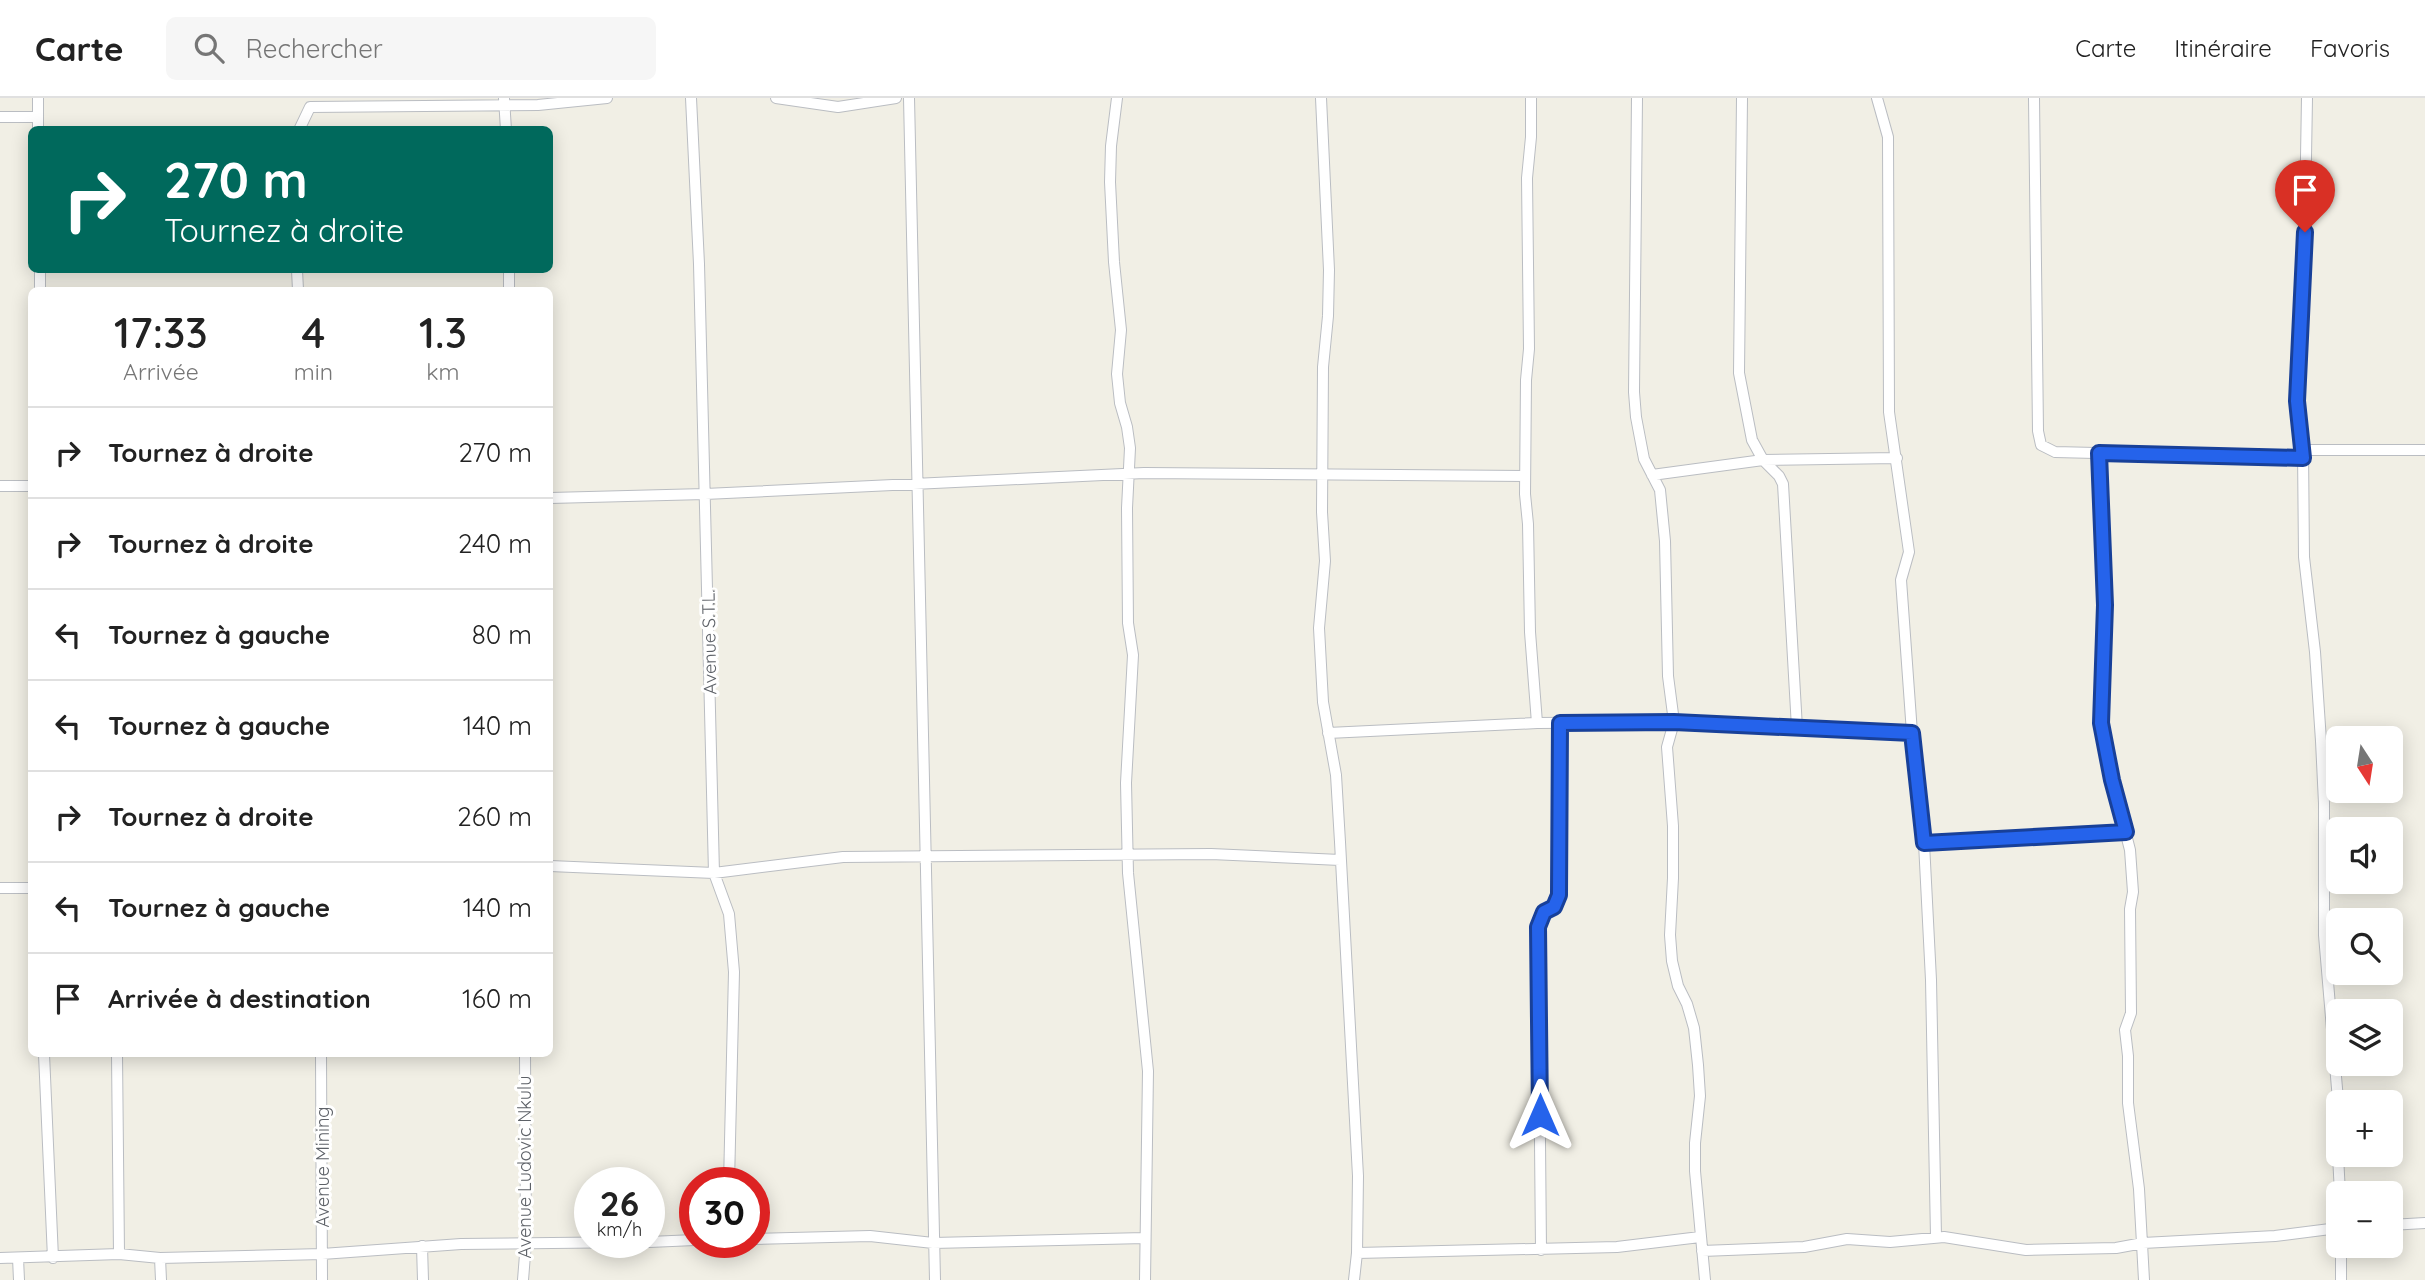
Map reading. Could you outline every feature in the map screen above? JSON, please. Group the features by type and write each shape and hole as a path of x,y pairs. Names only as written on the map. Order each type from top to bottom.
{"street":[{"path":"38,98 38,126"},
{"path":"301,126 310,107 505,101 538,105 607,98"},
{"name":"Avenue S.T.L.","path":"691,98 699,264 715,873 729,914 734,972 729,1167"},
{"path":"776,98 838,107 896,98"},
{"path":"909,98 935,1280"},
{"path":"1117,98 1110,181 1121,330 1117,374 1130,448 1128,623 1133,655 1126,783 1133,927 1148,1071 1145,1280"},
{"path":"1321,98 1329,270 1328,316 1322,367 1325,561 1319,628 1323,702 1336,775 1357,1176 1357,1253 1354,1280"},
{"path":"1531,98 1527,188 1530,282 1525,476 1530,632 1537,723"},
{"path":"1637,98 1634,392 1640,441 1660,490 1662,512 1668,676 1674,722 1667,747 1674,852 1670,935 1678,986 1688,1004 1694,1027 1698,1065 1700,1096 1695,1143 1705,1280"},
{"path":"1742,98 1739,373 1752,440 1763,460 1783,484 1797,728"},
{"path":"1877,98 1888,137 1889,412 1909,552 1901,580 1912,733 1924,843 1931,980 1936,1237"},
{"path":"2034,98 2038,430 2042,445 2055,452 2099,453 2303,454 2425,450"},
{"path":"2307,98 2304,275 2297,401 2303,454 2304,557 2315,653 2321,741 2324,935 2336,1090"},
{"path":"505,101 506,126"},
{"path":"0,117 38,117"},
{"path":"2099,453 2105,605 2101,723 2130,850 2133,892 2130,909 2131,1013 2125,1030 2128,1103 2135,1143 2144,1280"},
{"path":"1652,475 1763,460 1897,458"},
{"path":"553,498 705,494 1128,474 1525,476"},
{"path":"0,486 28,486"},
{"path":"1328,733 1537,723 1674,722 1912,733"},
{"path":"1541,1250 1538,927 1544,912 1554,907 1559,895 1560,723"},
{"path":"1924,843 2126,832"},
{"path":"553,866 715,873 843,857 1211,854 1340,860"},
{"path":"0,888 28,888"},
{"path":"44,1057 53,1258"},
{"path":"117,1057 120,1254"},
{"name":"Avenue Mining","path":"321,1057 323,1280"},
{"name":"Avenue Ludovic Nkulu","path":"523,1280 526,1242 525,1057"},
{"path":"2403,1224 2425,1223"},
{"path":"1702,1251 1804,1247 1847,1239 1890,1242 1936,1237 2026,1250 2116,1248 2143,1243 2262,1237 2326,1229"},
{"path":"770,1239 870,1236 933,1243 1145,1238"},
{"path":"1357,1253 1617,1247 1700,1237"},
{"path":"0,1258 120,1254 160,1258 322,1254 422,1246 574,1242"},
{"path":"422,1246 423,1280"},
{"path":"18,1258 19,1280"},
{"path":"160,1258 161,1280"},
{"path":"2340,1258 2341,1280"}],"route":[{"path":"1540,1115 1538,927 1544,912 1554,907 1559,895 1560,723 1674,722 1912,733 1924,843 2126,832 2101,723 2105,605 2099,453 2303,458 2297,401 2305,232"}]}
